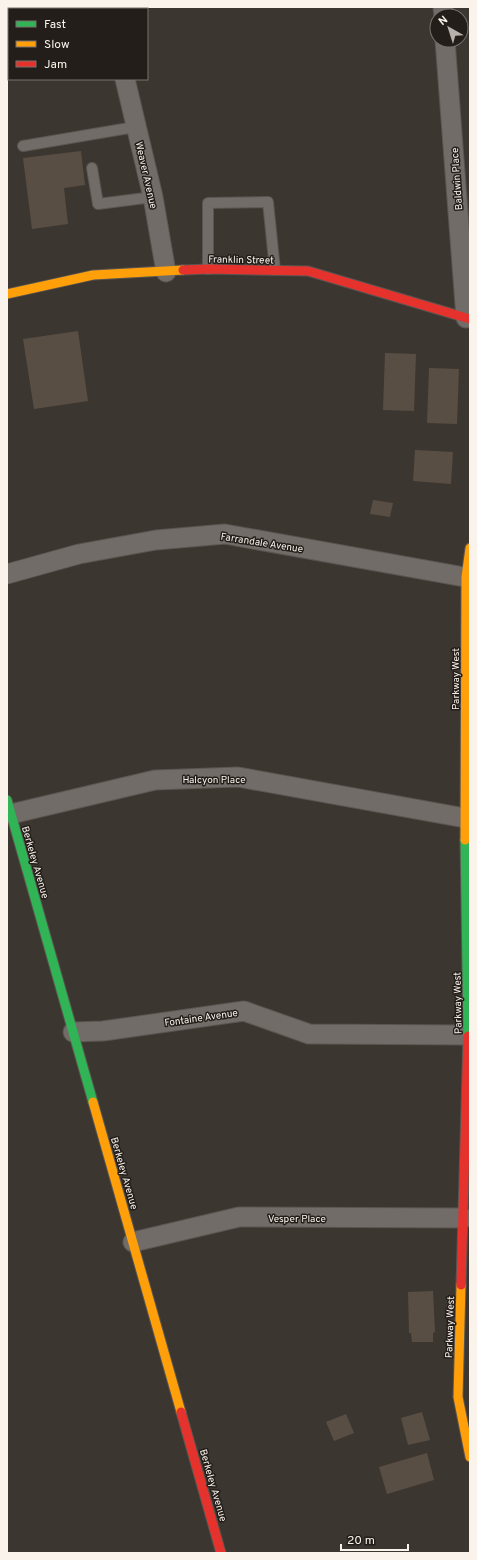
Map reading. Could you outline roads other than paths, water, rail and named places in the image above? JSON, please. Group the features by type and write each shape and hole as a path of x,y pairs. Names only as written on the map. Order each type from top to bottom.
{"street":[{"name":"Baldwin Place","path":"446,48 468,319"},
{"name":"Weaver Avenue","path":"125,80 135,127 153,197 166,272"},
{"name":"Franklin Street","path":"7,294 93,275 208,269 308,271 468,319"},
{"name":"Farrandale Avenue","path":"7,574 80,554 149,541 224,534 468,578"},
{"name":"Parkway West","path":"470,548 468,578 465,818 469,1035 464,1218 466,1245 458,1397 470,1457"},
{"name":"Halcyon Place","path":"9,807 155,780 238,777 465,818"},
{"name":"Berkeley Avenue","path":"9,807 221,1553"},
{"name":"Fontaine Avenue","path":"73,1032 103,1031 244,1011 309,1034 469,1035"},
{"name":"Vesper Place","path":"133,1242 239,1217 464,1218"}],"lane":[{"path":"23,146 135,127"},
{"path":"92,168 98,204 153,197"},
{"path":"208,269 208,203 268,202 275,270"}]}
